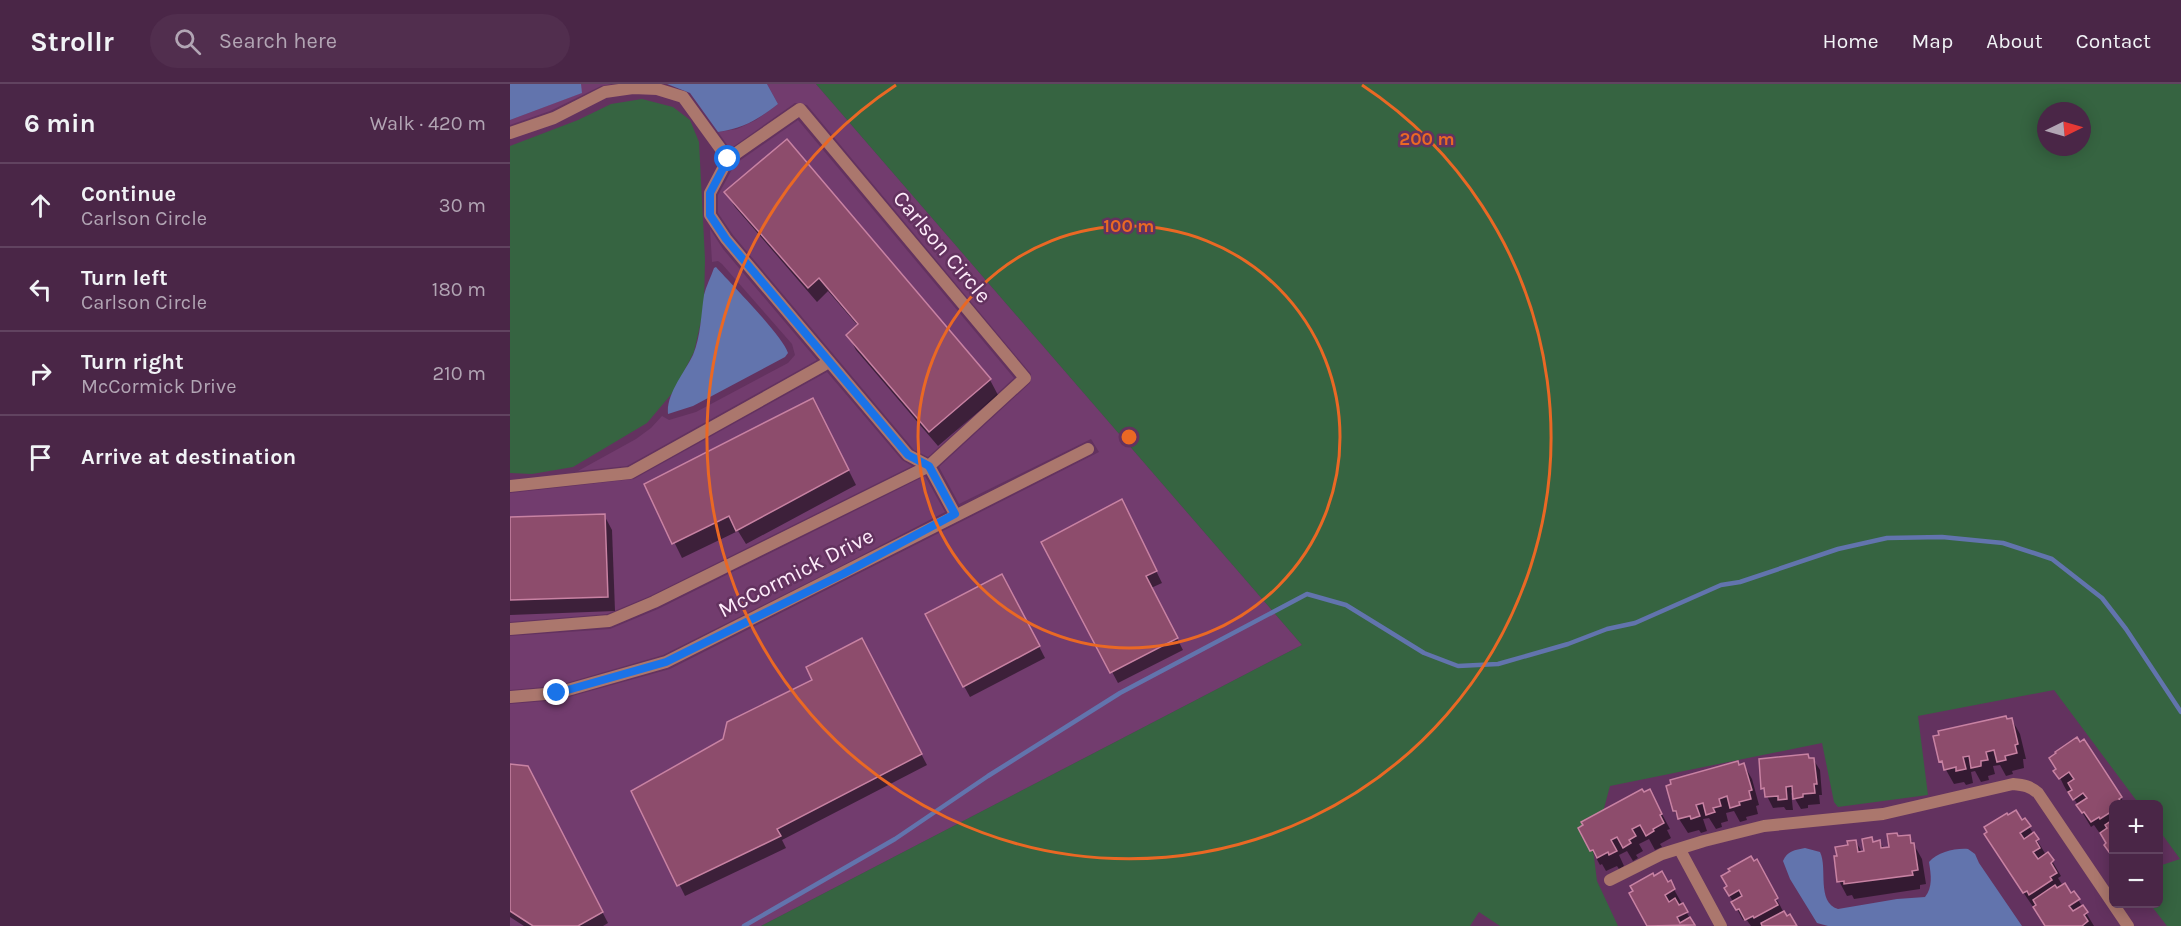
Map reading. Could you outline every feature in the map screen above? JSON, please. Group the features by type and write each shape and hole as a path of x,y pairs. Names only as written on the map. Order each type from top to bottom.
{"street":[{"path":"510,133 554,118 605,92 633,88 657,89 683,97 728,159"},
{"name":"Carlson Circle","path":"510,629 609,621 654,603 929,466 1025,378 800,109 728,159 710,193 710,215 726,239 908,455 929,466 955,514"},
{"path":"510,486 630,473 829,362"},
{"name":"McCormick Drive","path":"510,697 557,693 666,662 843,574 955,514 1088,449"},
{"path":"1610,880 1662,854 1764,826 1883,814 2020,784 2031,786 2038,792 2128,926"},
{"path":"1680,850 1721,926"}],"shaded area":[{"path":"581,84 612,84 601,86 550,111 510,125 510,120 581,93"},
{"path":"767,84 816,84 1302,645 761,926 510,926 510,704 558,700 670,669 1099,452 1091,439 959,504 939,467 1030,383 1031,374 807,105 795,103 730,149 718,132 737,129 756,120 778,104"},
{"path":"798,120 1014,378 928,457 914,450 733,235 718,213 718,195 735,164"},
{"path":"710,229 723,249 817,360 627,466 578,471 636,439 662,416 669,420 696,412 788,363 795,355 792,344 722,264 718,261 712,262"},
{"path":"827,372 902,460 912,466 650,596 607,614 510,622 510,493 634,479"},
{"path":"925,476 945,512 839,567 663,655 556,686 510,690 510,636 610,629 658,609"}],"green space":[{"path":"816,84 2181,84 2181,926 2167,926 2153,908 2163,908 2163,865 2180,859 2163,836 2163,800 2136,800 2054,690 1918,716 1928,795 1838,807 1834,802 1822,743 1610,786 1593,849 1597,881 1618,926 1500,926 1479,912 1470,926 761,926 1302,645"},
{"path":"642,99 673,107 690,120 699,142 705,259 704,308 694,352 674,391 647,423 573,467 532,474 510,473 510,146 578,120 611,104"}],"water":[{"path":"510,84 581,84 582,93 510,120"},
{"path":"667,84 767,84 778,104 750,122 718,132 690,93"},
{"path":"716,267 767,323 788,353 785,357 693,406 668,414 673,391 696,348 704,295"},
{"path":"1805,848 1820,852 1827,899 1838,909 1897,899 1925,897 1930,885 1929,862 1947,851 1968,849 1975,854 2022,926 1828,926 1817,923 1790,879 1783,861 1789,853"}],"building":[{"path":"787,139 991,379 929,432 846,335 858,324 819,278 808,288 724,192"},
{"path":"813,398 849,470 736,531 729,516 672,544 644,484"},
{"path":"1122,499 1157,571 1146,576 1178,638 1110,673 1041,542"},
{"path":"605,514 608,597 510,600 510,517"},
{"path":"1002,574 1040,646 963,687 925,614"},
{"path":"862,638 922,754 777,829 781,836 677,886 631,791 723,739 727,722 812,680 806,667"},
{"path":"2006,716 2007,719 2012,718 2018,744 2015,745 2017,753 2005,756 2006,760 1997,762 1994,750 1986,752 1988,760 1981,761 1981,766 1971,768 1969,756 1963,757 1966,769 1956,771 1956,767 1944,770 1942,761 1939,762 1933,736 1939,735 1938,731"},
{"path":"2077,737 2080,742 2084,739 2122,797 2120,800 2109,800 2109,813 2091,822 2084,812 2082,813 2076,805 2087,798 2083,793 2073,800 2068,792 2072,790 2068,783 2074,779 2069,772 2059,779 2053,771 2056,769 2049,758"},
{"path":"1808,754 1809,758 1814,758 1817,784 1814,784 1815,793 1803,794 1803,797 1793,799 1792,786 1786,787 1787,799 1778,800 1778,796 1765,797 1764,788 1761,789 1759,759"},
{"path":"1738,761 1739,765 1744,763 1752,790 1749,791 1751,799 1739,802 1740,805 1730,808 1727,796 1719,799 1721,806 1713,808 1715,812 1706,815 1703,803 1696,805 1700,816 1678,819 1676,811 1673,811 1666,786 1671,784 1670,780"},
{"path":"510,764 528,766 603,912 578,926 533,926 510,911"},
{"path":"1642,789 1644,792 1650,789 1664,823 1646,836 1640,825 1632,829 1636,836 1629,840 1631,843 1623,848 1617,837 1611,840 1617,851 1609,855 1608,852 1597,858 1593,850 1590,851 1578,828 1583,825 1581,822"},
{"path":"2016,810 2022,820 2025,818 2031,826 2020,833 2024,839 2034,832 2039,839 2036,841 2040,848 2033,852 2038,859 2048,852 2054,860 2051,863 2057,873 2050,877 2052,880 2029,895 2027,891 2023,893 1984,834 1987,832 1984,827"},
{"path":"2109,822 2109,852 2100,833 2107,828 2105,825"},
{"path":"1897,833 1898,836 1910,835 1911,843 1914,843 1918,870 1912,871 1913,875 1844,884 1844,881 1837,882 1835,847 1848,845 1847,841 1856,840 1858,852 1864,851 1862,839 1872,837 1873,842 1880,840 1881,848 1889,847 1887,834"},
{"path":"1751,856 1754,861 1757,859 1778,898 1775,900 1778,905 1754,918 1753,916 1745,920 1739,909 1736,910 1731,902 1742,896 1739,890 1729,896 1724,888 1727,886 1721,876 1730,871 1728,869"},
{"path":"1662,871 1668,882 1671,880 1675,889 1665,895 1669,902 1675,898 1679,905 1683,903 1688,912 1677,917 1680,923 1690,917 1695,925 1647,926 1629,893 1633,891 1630,886 1653,873 1654,876"},
{"path":"2065,883 2071,893 2074,891 2080,899 2069,906 2073,911 2083,905 2088,912 2084,915 2088,921 2082,926 2045,926 2033,907 2036,905 2033,900 2055,885 2057,888"},
{"path":"1784,911 1787,916 1790,914 1797,926 1762,926 1761,923"}],"waterway":[{"path":"744,926 895,839 988,776 1120,693 1307,594 1346,605 1424,653 1458,666 1498,664 1568,644 1607,629 1635,623 1721,585 1740,582 1838,549 1887,538 1942,537 2003,543 2052,559 2102,598 2126,629 2181,712"}],"route":[{"path":"557,693 666,662 843,574 955,514 929,466 908,455 726,239 710,215 710,193 728,159"}]}
